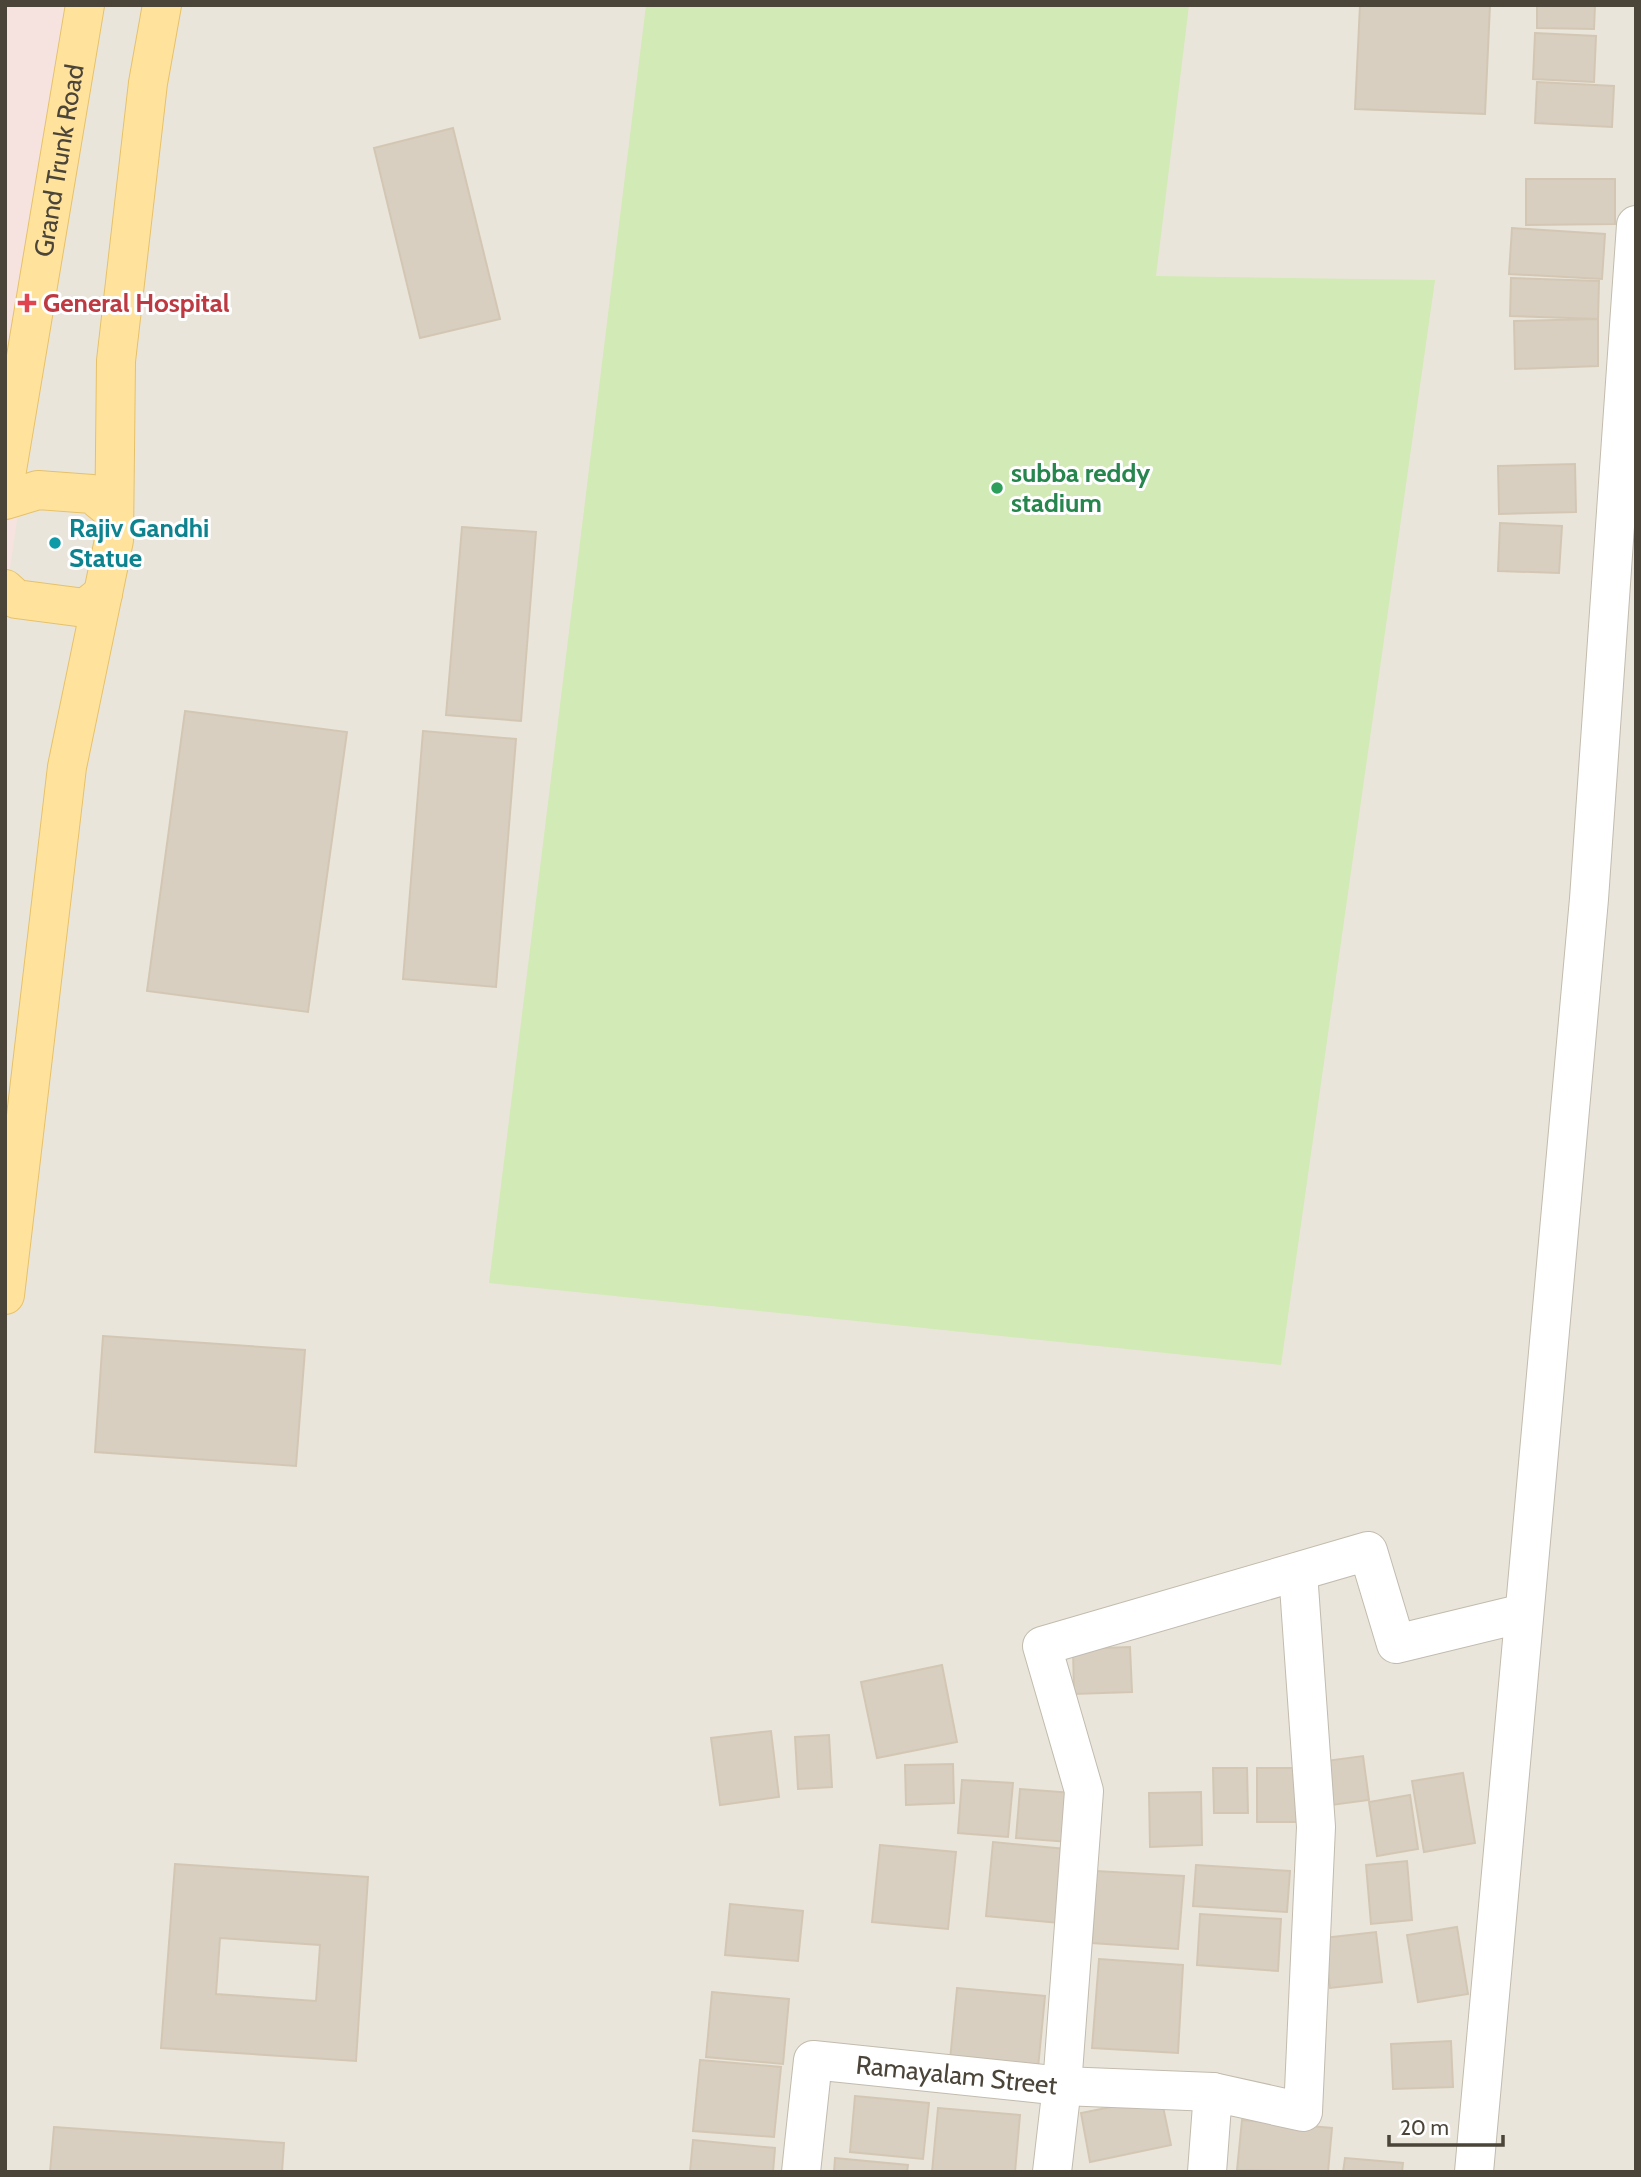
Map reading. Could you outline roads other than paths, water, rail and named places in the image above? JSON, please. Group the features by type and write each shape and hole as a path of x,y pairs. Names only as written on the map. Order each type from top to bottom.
{"main road":[{"name":"Grand Trunk Road","path":"7,465 85,5"},
{"path":"5,1295 67,767 114,540 116,361 148,83 162,5"},
{"path":"5,500 38,490 92,494 114,512"},
{"path":"5,589 16,599 85,608 103,594"}],"street":[{"path":"1474,2172 1589,899 1636,225"},
{"path":"1052,2172 1062,2086 1084,1791 1042,1646 1368,1551 1396,1644 1524,1613"},
{"name":"Ramayalam Street","path":"801,2172 813,2060 1062,2086 1213,2092 1303,2112 1317,1827 1298,1572"},
{"path":"1208,2172 1213,2092"}],"place":[{"name":"General Hospital","path":"27,303"},
{"name":"subba reddy stadium","path":"997,488"},
{"name":"Rajiv Gandhi Statue","path":"55,543"}]}
